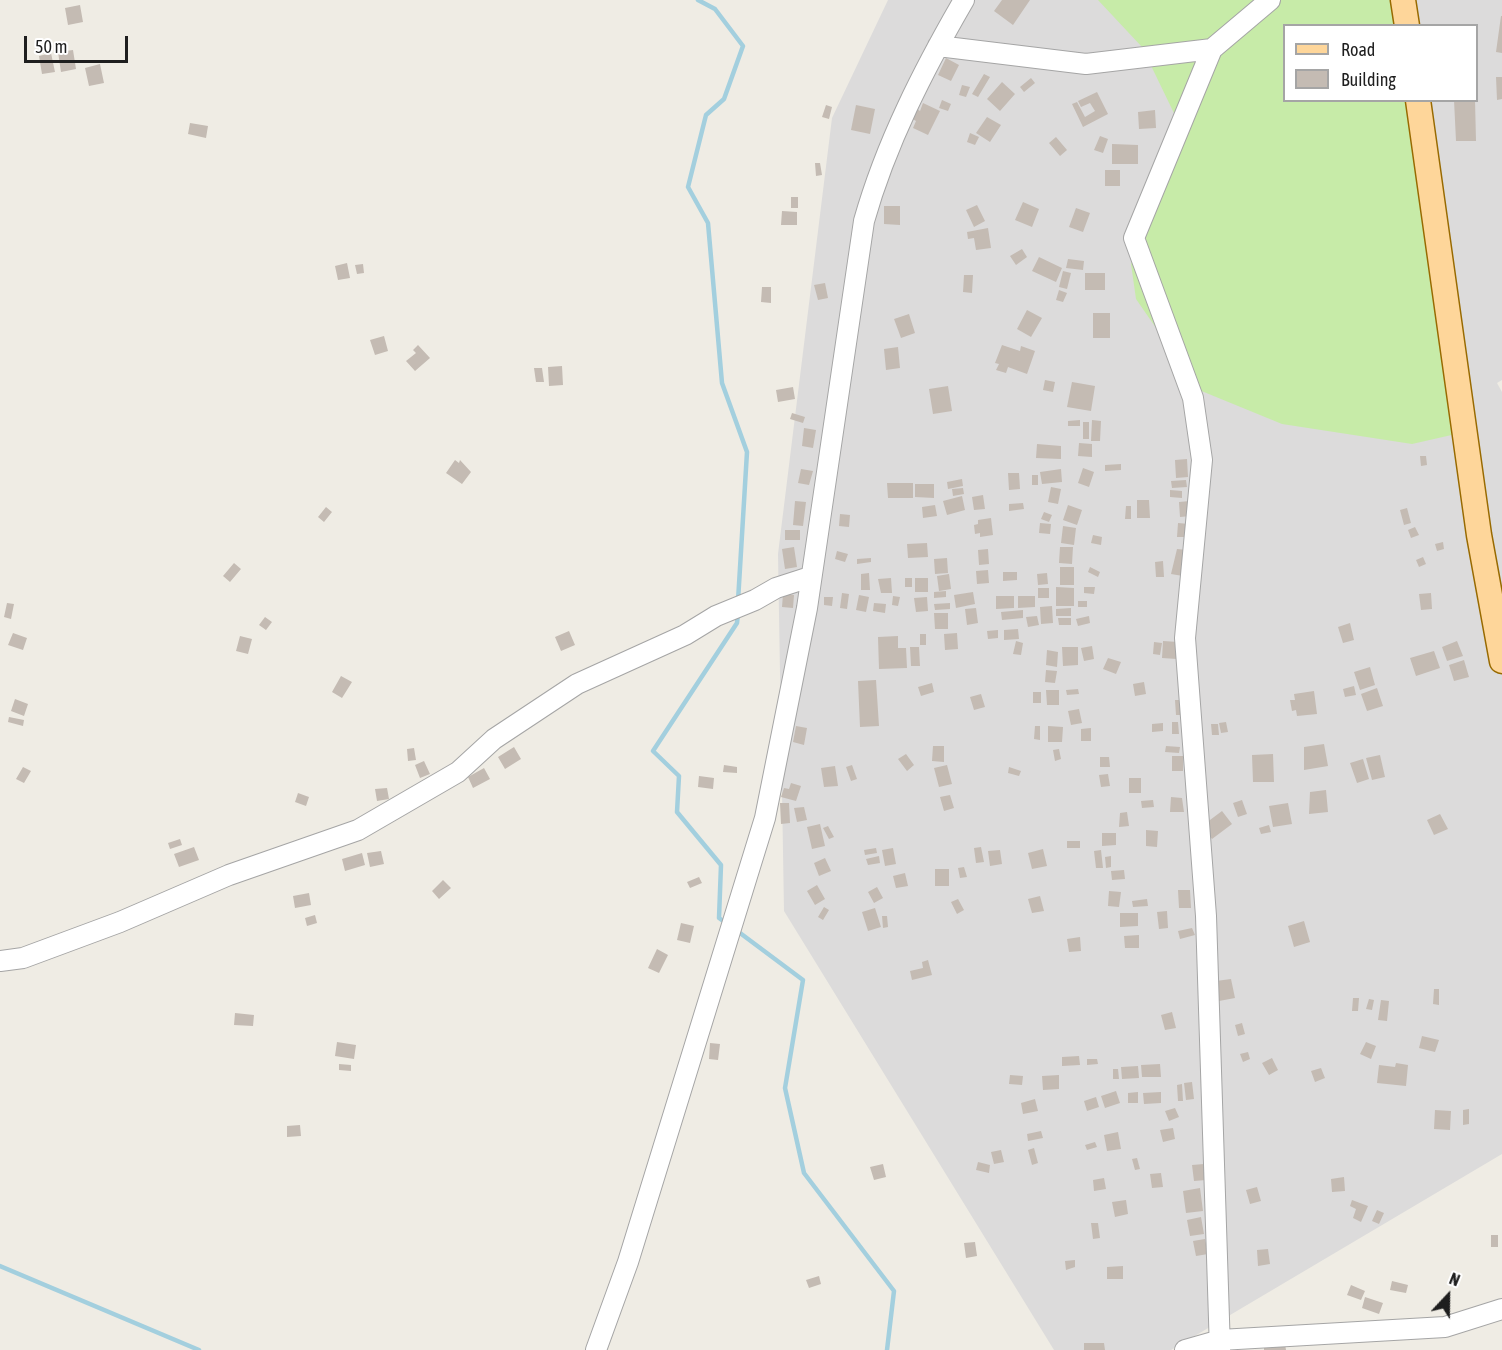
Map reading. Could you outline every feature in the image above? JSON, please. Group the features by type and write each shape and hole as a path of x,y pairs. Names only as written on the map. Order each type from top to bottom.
{"main road":[{"path":"1403,0 1407,24"},
{"path":"1418,102 1479,535 1502,662"}],"street":[{"path":"596,1350 628,1262 756,851 779,757 810,577 864,221 876,177 938,46 964,0"},
{"path":"1220,1345 1206,916 1185,638 1202,460 1193,398 1134,238 1212,49 1270,0"},
{"path":"938,46 1086,64 1212,49"},
{"path":"0,961 23,958 109,926 229,874 358,830 459,772 494,739 577,684 685,635 716,616 755,600 776,588 810,577"},
{"path":"1185,1350 1220,1345 1445,1327 1502,1309"}],"shaded area":[{"path":"888,0 1502,0 1502,380 1497,383 1502,392 1502,1154 1171,1350 1054,1350 784,911 778,554 832,118"}],"green space":[{"path":"1098,0 1397,0 1401,24 1283,24 1283,102 1411,102 1456,434 1412,444 1282,424 1199,390 1136,299 1131,264 1186,138 1142,47"}],"building":[{"path":"1002,0 1030,0 1013,25 994,11"},
{"path":"80,5 83,22 68,25 65,8"},
{"path":"1502,16 1502,53 1496,52"},
{"path":"73,50 76,69 61,72 58,52"},
{"path":"51,53 55,72 42,74 39,56"},
{"path":"946,58 959,65 951,81 938,75"},
{"path":"100,64 104,83 89,86 85,68"},
{"path":"984,74 990,77 978,97 972,94"},
{"path":"1496,77 1502,77 1502,99 1497,100"},
{"path":"1031,78 1035,83 1024,92 1020,87"},
{"path":"1002,82 1015,94 1000,111 987,99"},
{"path":"962,85 970,87 966,97 959,95"},
{"path":"1097,92 1108,114 1083,127 1072,104 1077,102 1085,117 1095,111 1090,103 1081,107 1078,101"},
{"path":"942,100 951,104 948,111 939,108"},
{"path":"1454,102 1475,102 1476,141 1456,141"},
{"path":"923,103 940,111 928,135 913,128 916,121 911,118 916,108 920,111"},
{"path":"826,105 832,107 829,119 822,117"},
{"path":"856,105 875,109 870,134 851,130"},
{"path":"1155,110 1156,128 1139,129 1138,112"},
{"path":"987,117 1001,125 990,142 976,133"},
{"path":"190,123 208,126 206,138 188,134"},
{"path":"970,133 979,137 975,145 967,142"},
{"path":"1100,136 1108,139 1103,153 1094,150"},
{"path":"1056,137 1067,150 1060,156 1049,143"},
{"path":"1112,144 1138,145 1138,164 1112,164"},
{"path":"815,163 820,163 822,175 816,176"},
{"path":"1105,170 1120,170 1120,186 1105,186"},
{"path":"791,197 798,197 798,208 791,208"},
{"path":"1023,202 1039,209 1032,227 1015,220"},
{"path":"977,205 985,221 974,227 966,210"},
{"path":"884,206 900,206 900,225 884,224"},
{"path":"1076,208 1090,213 1083,232 1069,227"},
{"path":"782,211 797,212 797,225 781,225"},
{"path":"988,228 991,248 976,250 974,238 968,239 967,232"},
{"path":"1022,249 1027,257 1016,265 1010,256"},
{"path":"1039,257 1062,268 1056,282 1032,271"},
{"path":"1068,259 1084,261 1083,270 1066,268"},
{"path":"347,263 350,278 338,280 335,266"},
{"path":"363,264 364,273 357,274 355,265"},
{"path":"1063,271 1071,273 1067,289 1059,287"},
{"path":"1085,273 1105,273 1105,290 1085,290"},
{"path":"964,275 973,275 972,293 963,292"},
{"path":"825,283 828,298 818,300 814,285"},
{"path":"762,287 771,287 771,303 761,302"},
{"path":"1059,290 1067,293 1063,302 1056,300"},
{"path":"1027,310 1042,318 1031,337 1017,329"},
{"path":"1093,313 1110,313 1110,338 1093,338"},
{"path":"909,314 915,333 901,338 894,319"},
{"path":"384,336 388,351 375,355 370,340"},
{"path":"418,345 430,358 415,371 406,361 416,353 413,350"},
{"path":"1002,345 1020,351 1021,346 1035,351 1027,374 1008,367 1006,373 996,370 999,364 995,363"},
{"path":"898,347 900,368 886,370 884,349"},
{"path":"562,366 563,385 549,386 548,367"},
{"path":"534,368 542,368 544,382 536,382"},
{"path":"1045,380 1055,382 1053,392 1043,390"},
{"path":"1072,382 1095,386 1091,411 1067,407"},
{"path":"948,386 952,411 933,414 929,389"},
{"path":"793,387 795,399 778,402 776,390"},
{"path":"792,413 805,417 803,423 790,419"},
{"path":"1080,420 1080,426 1068,426 1068,421"},
{"path":"1092,420 1101,421 1100,441 1091,441"},
{"path":"1083,422 1089,422 1089,439 1083,439"},
{"path":"804,428 816,430 813,448 802,446"},
{"path":"1079,443 1092,444 1092,457 1078,456"},
{"path":"1037,444 1061,446 1061,459 1036,458"},
{"path":"1420,456 1426,456 1427,465 1421,466"},
{"path":"1187,459 1188,477 1176,478 1175,460"},
{"path":"455,460 459,463 460,460 471,472 462,484 446,473"},
{"path":"1121,464 1121,470 1105,471 1105,465"},
{"path":"1083,468 1094,472 1089,487 1078,483"},
{"path":"801,469 813,471 809,485 798,483"},
{"path":"1061,469 1062,482 1042,484 1040,472"},
{"path":"1008,473 1019,473 1020,489 1009,490"},
{"path":"1032,475 1038,475 1038,485 1032,485"},
{"path":"962,479 963,486 948,489 947,482"},
{"path":"1186,480 1187,487 1172,488 1171,481"},
{"path":"887,483 913,483 913,498 888,498"},
{"path":"915,484 934,484 934,498 915,497"},
{"path":"1051,487 1061,489 1058,504 1048,502"},
{"path":"963,488 964,494 953,496 952,489"},
{"path":"1170,490 1182,491 1182,498 1170,497"},
{"path":"983,495 985,509 974,510 972,497"},
{"path":"962,496 965,510 947,515 943,501"},
{"path":"1137,500 1149,500 1150,518 1137,518"},
{"path":"795,501 806,502 803,526 793,525"},
{"path":"1190,501 1191,516 1180,517 1179,502"},
{"path":"1023,503 1024,509 1009,511 1009,504"},
{"path":"935,505 937,516 923,518 922,507"},
{"path":"1068,505 1082,510 1077,525 1063,520"},
{"path":"1126,506 1131,506 1131,519 1125,519"},
{"path":"326,507 332,512 324,522 318,517"},
{"path":"1407,508 1411,523 1404,525 1400,510"},
{"path":"1044,512 1052,515 1049,522 1041,519"},
{"path":"840,514 850,515 849,527 839,526"},
{"path":"991,518 993,535 980,537 980,533 975,534 974,525 978,524 978,520"},
{"path":"1040,523 1051,524 1050,534 1039,533"},
{"path":"1178,523 1189,524 1188,537 1177,537"},
{"path":"1063,526 1076,528 1074,545 1061,543"},
{"path":"1415,527 1419,535 1411,538 1408,530"},
{"path":"785,530 800,530 800,540 785,540"},
{"path":"1093,535 1102,537 1101,545 1091,543"},
{"path":"1443,542 1444,549 1437,551 1435,544"},
{"path":"927,543 928,557 908,558 907,544"},
{"path":"794,547 797,567 785,569 782,549"},
{"path":"1060,547 1073,547 1072,564 1059,563"},
{"path":"988,549 989,564 979,565 978,550"},
{"path":"1177,549 1187,550 1183,576 1171,574"},
{"path":"837,551 848,554 845,562 835,559"},
{"path":"1423,557 1426,564 1419,567 1416,560"},
{"path":"871,558 871,562 857,564 857,559"},
{"path":"947,558 948,573 935,574 934,559"},
{"path":"1163,561 1164,577 1156,577 1155,562"},
{"path":"234,563 241,569 230,582 223,576"},
{"path":"1060,567 1074,567 1074,585 1060,585"},
{"path":"1090,567 1100,572 1098,577 1088,572"},
{"path":"988,570 989,583 977,584 976,571"},
{"path":"1003,572 1017,572 1017,580 1003,581"},
{"path":"869,573 870,590 861,590 861,574"},
{"path":"1047,573 1048,584 1038,585 1037,574"},
{"path":"949,574 951,589 939,591 937,576"},
{"path":"891,578 892,593 881,593 878,579"},
{"path":"905,578 912,578 912,587 905,587"},
{"path":"915,578 928,578 928,592 915,592"},
{"path":"1056,587 1074,588 1074,606 1056,606"},
{"path":"1084,587 1095,587 1094,594 1084,593"},
{"path":"1038,588 1049,588 1049,598 1038,598"},
{"path":"946,591 946,597 934,598 934,592"},
{"path":"973,592 975,604 956,608 954,595"},
{"path":"842,593 849,594 847,609 840,608"},
{"path":"1431,593 1432,609 1421,610 1419,594"},
{"path":"783,594 794,595 793,608 782,607"},
{"path":"859,595 869,597 866,612 856,610"},
{"path":"893,596 900,597 898,606 892,605"},
{"path":"996,596 1014,596 1014,608 996,609"},
{"path":"1018,596 1035,596 1035,607 1018,608"},
{"path":"824,597 833,597 832,606 824,605"},
{"path":"927,597 928,611 916,612 914,598"},
{"path":"1078,601 1087,601 1087,607 1078,607"},
{"path":"7,603 14,604 11,619 4,617"},
{"path":"874,603 886,604 885,613 873,611"},
{"path":"950,603 950,609 935,610 934,604"},
{"path":"1052,606 1053,623 1041,624 1040,607"},
{"path":"976,608 978,623 967,625 965,609"},
{"path":"1071,608 1071,616 1056,616 1056,609"},
{"path":"1023,610 1023,618 1002,620 1001,612"},
{"path":"934,613 948,613 948,629 935,629"},
{"path":"1037,616 1039,625 1028,627 1026,617"},
{"path":"1089,616 1090,623 1078,626 1076,619"},
{"path":"265,617 272,622 266,630 259,625"},
{"path":"1058,618 1071,618 1071,625 1059,625"},
{"path":"1350,623 1354,640 1343,643 1338,627"},
{"path":"1018,629 1019,639 1004,640 1004,630"},
{"path":"998,630 998,638 988,639 987,631"},
{"path":"569,631 575,645 561,651 555,637"},
{"path":"13,633 27,638 23,650 8,645"},
{"path":"957,633 958,649 945,650 944,634"},
{"path":"920,634 926,634 926,645 920,645"},
{"path":"240,636 252,639 248,654 236,651"},
{"path":"898,636 898,648 906,648 907,668 879,669 878,637"},
{"path":"1016,641 1023,643 1021,655 1013,654"},
{"path":"1163,641 1178,642 1177,659 1162,658"},
{"path":"1457,641 1463,656 1447,661 1442,647"},
{"path":"1154,642 1162,643 1160,655 1153,654"},
{"path":"1092,646 1094,659 1084,661 1081,648"},
{"path":"910,647 919,647 920,666 911,666"},
{"path":"1062,647 1078,647 1078,665 1063,666"},
{"path":"1047,650 1058,652 1057,667 1046,665"},
{"path":"1434,651 1440,668 1416,676 1410,658"},
{"path":"1108,658 1121,662 1116,674 1103,669"},
{"path":"1464,660 1469,677 1454,681 1449,665"},
{"path":"1370,667 1375,685 1360,690 1354,672"},
{"path":"1046,670 1057,671 1055,683 1045,682"},
{"path":"341,676 352,682 342,698 332,692"},
{"path":"876,680 879,726 860,727 858,681"},
{"path":"1144,682 1146,694 1135,696 1133,684"},
{"path":"932,683 934,692 921,696 918,687"},
{"path":"1354,686 1356,695 1345,697 1343,689"},
{"path":"1377,688 1383,706 1367,711 1361,694"},
{"path":"1078,689 1079,694 1067,695 1066,690"},
{"path":"1046,690 1059,690 1059,705 1047,705"},
{"path":"1314,691 1317,714 1297,716 1296,710 1292,711 1290,700 1295,700 1294,694"},
{"path":"1033,692 1041,692 1041,703 1033,703"},
{"path":"981,694 985,707 974,710 970,697"},
{"path":"15,699 28,704 24,716 11,711"},
{"path":"1175,700 1181,700 1182,715 1176,715"},
{"path":"1079,709 1082,723 1071,725 1068,711"},
{"path":"9,717 24,720 23,726 8,722"},
{"path":"1172,722 1178,722 1179,734 1172,734"},
{"path":"1226,722 1228,732 1221,733 1219,723"},
{"path":"1163,723 1163,731 1152,732 1152,724"},
{"path":"1211,724 1218,724 1219,735 1212,735"},
{"path":"796,726 807,728 804,745 793,742"},
{"path":"1035,726 1040,726 1040,740 1034,739"},
{"path":"1048,726 1063,727 1062,742 1048,742"},
{"path":"1091,728 1091,741 1081,741 1081,729"},
{"path":"1324,744 1328,766 1304,770 1304,747"},
{"path":"933,746 944,746 944,762 932,761"},
{"path":"1166,746 1180,747 1179,753 1165,752"},
{"path":"514,747 521,759 505,769 498,757"},
{"path":"414,748 416,760 408,761 407,749"},
{"path":"1059,749 1061,759 1055,761 1053,750"},
{"path":"906,754 914,765 907,771 898,759"},
{"path":"1273,754 1274,782 1253,782 1252,755"},
{"path":"1380,755 1385,777 1372,780 1366,758"},
{"path":"1172,756 1183,756 1183,771 1172,771"},
{"path":"1100,757 1109,757 1110,767 1100,767"},
{"path":"1363,759 1369,779 1357,783 1350,763"},
{"path":"424,761 430,774 420,778 415,765"},
{"path":"724,765 737,767 737,773 723,772"},
{"path":"852,765 857,779 851,781 846,767"},
{"path":"947,765 952,784 939,787 934,768"},
{"path":"835,766 838,786 824,787 821,768"},
{"path":"23,767 31,771 24,783 16,779"},
{"path":"1009,767 1021,771 1019,776 1008,773"},
{"path":"484,768 490,779 473,788 468,777"},
{"path":"1108,774 1110,786 1101,787 1099,775"},
{"path":"699,776 714,778 713,789 698,787"},
{"path":"1129,778 1141,778 1141,793 1129,793"},
{"path":"791,783 801,786 796,801 781,797 784,788 789,789"},
{"path":"387,788 389,799 377,801 375,789"},
{"path":"1326,790 1328,812 1309,814 1310,792"},
{"path":"298,793 309,797 306,806 295,802"},
{"path":"950,795 954,808 944,811 940,797"},
{"path":"1171,797 1182,798 1184,812 1170,812"},
{"path":"1153,800 1154,807 1142,808 1141,801"},
{"path":"1242,800 1247,814 1238,817 1233,803"},
{"path":"780,803 789,803 790,823 781,824"},
{"path":"1288,803 1292,824 1273,827 1269,806"},
{"path":"804,807 807,820 797,822 794,808"},
{"path":"1222,811 1232,824 1212,839 1202,826"},
{"path":"1127,812 1129,826 1119,827 1120,813"},
{"path":"1440,814 1448,829 1434,835 1427,820"},
{"path":"820,824 825,846 812,849 807,827"},
{"path":"1269,825 1271,832 1261,834 1259,828"},
{"path":"828,826 834,837 829,839 823,828"},
{"path":"1146,830 1158,831 1157,847 1146,846"},
{"path":"1102,833 1116,833 1116,845 1102,846"},
{"path":"180,839 182,845 170,849 168,843"},
{"path":"1067,841 1080,841 1080,848 1067,848"},
{"path":"194,847 199,860 179,867 174,854"},
{"path":"981,847 984,862 976,863 974,848"},
{"path":"876,848 877,853 865,855 864,850"},
{"path":"893,848 896,864 885,866 882,850"},
{"path":"1043,849 1047,866 1032,869 1028,853"},
{"path":"1000,850 1002,864 990,866 988,851"},
{"path":"1101,850 1103,868 1096,868 1094,851"},
{"path":"381,851 384,864 370,867 367,853"},
{"path":"362,853 365,865 345,871 342,859"},
{"path":"879,856 880,863 868,865 866,859"},
{"path":"1111,856 1111,867 1106,868 1105,857"},
{"path":"825,858 831,871 819,876 814,863"},
{"path":"964,867 967,877 960,878 958,868"},
{"path":"935,869 949,869 949,886 935,886"},
{"path":"1124,870 1125,879 1112,880 1111,871"},
{"path":"905,873 908,886 896,888 893,876"},
{"path":"699,877 702,883 690,888 687,882"},
{"path":"443,880 451,888 439,899 432,891"},
{"path":"817,885 825,899 815,905 807,891"},
{"path":"877,887 883,898 874,903 868,892"},
{"path":"1178,890 1190,890 1191,908 1179,908"},
{"path":"1109,891 1121,892 1119,907 1108,906"},
{"path":"309,893 311,905 295,908 293,896"},
{"path":"1040,896 1044,911 1032,913 1028,899"},
{"path":"958,899 964,910 957,914 951,902"},
{"path":"1147,899 1148,906 1133,907 1132,901"},
{"path":"824,907 829,910 823,920 818,917"},
{"path":"875,908 881,927 868,931 862,912"},
{"path":"1167,911 1168,928 1159,929 1157,912"},
{"path":"1120,913 1138,913 1138,926 1120,927"},
{"path":"315,915 317,923 307,926 305,918"},
{"path":"882,916 887,916 888,927 883,928"},
{"path":"1304,921 1310,942 1294,947 1288,926"},
{"path":"681,923 694,926 690,943 677,940"},
{"path":"1192,928 1195,935 1180,939 1178,931"},
{"path":"1139,935 1139,948 1125,948 1124,936"},
{"path":"1080,937 1081,951 1069,952 1067,939"},
{"path":"657,949 668,955 659,973 648,968"},
{"path":"928,960 932,975 912,980 910,971 923,968 922,962"},
{"path":"1231,979 1235,998 1219,1001 1216,981"},
{"path":"1434,989 1439,989 1439,1005 1433,1004"},
{"path":"1353,998 1359,998 1358,1011 1352,1011"},
{"path":"1369,999 1374,1000 1372,1010 1366,1009"},
{"path":"1381,1000 1389,1001 1387,1021 1378,1020"},
{"path":"1172,1012 1176,1028 1165,1030 1161,1015"},
{"path":"235,1013 254,1015 253,1026 234,1025"},
{"path":"1242,1023 1245,1034 1238,1036 1235,1025"},
{"path":"1422,1036 1439,1040 1435,1052 1419,1048"},
{"path":"337,1042 356,1045 354,1059 335,1056"},
{"path":"1366,1042 1376,1046 1371,1059 1360,1054"},
{"path":"710,1043 720,1044 718,1060 709,1059"},
{"path":"1248,1052 1250,1059 1243,1062 1240,1054"},
{"path":"1079,1056 1080,1065 1062,1066 1062,1057"},
{"path":"1272,1058 1278,1070 1269,1075 1262,1063"},
{"path":"1087,1059 1097,1059 1098,1064 1087,1065"},
{"path":"1396,1063 1408,1065 1406,1086 1377,1083 1379,1065 1395,1067"},
{"path":"339,1064 351,1065 351,1071 339,1070"},
{"path":"1160,1064 1161,1077 1142,1077 1141,1065"},
{"path":"1138,1066 1139,1078 1122,1079 1121,1067"},
{"path":"1321,1068 1325,1078 1315,1082 1311,1071"},
{"path":"1113,1069 1118,1069 1119,1079 1113,1079"},
{"path":"1010,1075 1023,1076 1022,1085 1009,1084"},
{"path":"1059,1075 1059,1089 1043,1090 1042,1076"},
{"path":"1192,1082 1194,1099 1186,1100 1184,1083"},
{"path":"1182,1084 1183,1101 1178,1101 1177,1085"},
{"path":"1116,1091 1120,1103 1105,1108 1101,1096"},
{"path":"1138,1092 1138,1103 1128,1103 1128,1093"},
{"path":"1161,1092 1161,1103 1144,1104 1143,1093"},
{"path":"1096,1097 1099,1107 1087,1111 1084,1101"},
{"path":"1035,1099 1038,1111 1023,1114 1021,1103"},
{"path":"1175,1108 1179,1117 1169,1121 1165,1111"},
{"path":"1469,1109 1469,1124 1463,1125 1463,1110"},
{"path":"1435,1110 1451,1111 1450,1130 1434,1129"},
{"path":"300,1125 301,1136 287,1137 287,1126"},
{"path":"1173,1128 1175,1139 1163,1142 1160,1130"},
{"path":"1041,1131 1043,1138 1028,1141 1027,1134"},
{"path":"1118,1132 1121,1149 1107,1151 1104,1135"},
{"path":"1095,1142 1097,1147 1087,1150 1085,1145"},
{"path":"1034,1148 1038,1163 1032,1165 1028,1150"},
{"path":"1001,1150 1004,1162 994,1164 991,1152"},
{"path":"1137,1158 1140,1169 1135,1170 1132,1159"},
{"path":"978,1162 990,1165 989,1173 976,1170"},
{"path":"883,1164 886,1177 874,1180 870,1167"},
{"path":"1204,1164 1206,1180 1194,1181 1192,1165"},
{"path":"1161,1173 1163,1187 1152,1188 1150,1174"},
{"path":"1344,1177 1345,1191 1332,1192 1331,1179"},
{"path":"1104,1178 1106,1189 1094,1191 1093,1180"},
{"path":"1257,1187 1261,1201 1250,1204 1246,1190"},
{"path":"1200,1188 1203,1211 1186,1213 1183,1191"},
{"path":"1126,1200 1128,1214 1115,1217 1112,1202"},
{"path":"1352,1200 1368,1206 1361,1222 1353,1218 1356,1209 1350,1206"},
{"path":"1377,1210 1384,1213 1379,1224 1372,1221"},
{"path":"1201,1217 1204,1234 1190,1236 1187,1220"},
{"path":"1091,1223 1098,1223 1100,1238 1093,1239"},
{"path":"1491,1235 1498,1235 1498,1247 1491,1247"},
{"path":"1205,1239 1208,1254 1196,1256 1193,1241"},
{"path":"975,1242 977,1256 966,1258 964,1243"},
{"path":"1268,1249 1270,1264 1258,1266 1257,1250"},
{"path":"1075,1260 1075,1267 1066,1270 1065,1261"},
{"path":"1123,1266 1123,1279 1107,1279 1107,1267"},
{"path":"819,1276 821,1284 809,1288 806,1280"},
{"path":"1392,1281 1408,1285 1406,1293 1390,1290"},
{"path":"1351,1285 1365,1291 1361,1300 1347,1295"},
{"path":"1365,1297 1383,1303 1379,1314 1362,1308"},
{"path":"1084,1343 1104,1343 1105,1350 1084,1350"},
{"path":"1285,1344 1286,1350 1264,1350 1264,1346"}],"waterway":[{"path":"698,0 715,9 743,46 724,99 706,115 688,187 708,223 722,383 747,452 738,601"},
{"path":"726,923 719,918 721,865 677,812 679,776 653,751 737,623 738,613"},
{"path":"736,930 803,980 785,1088 804,1173 894,1291 887,1350"},
{"path":"0,1266 199,1350"}]}
